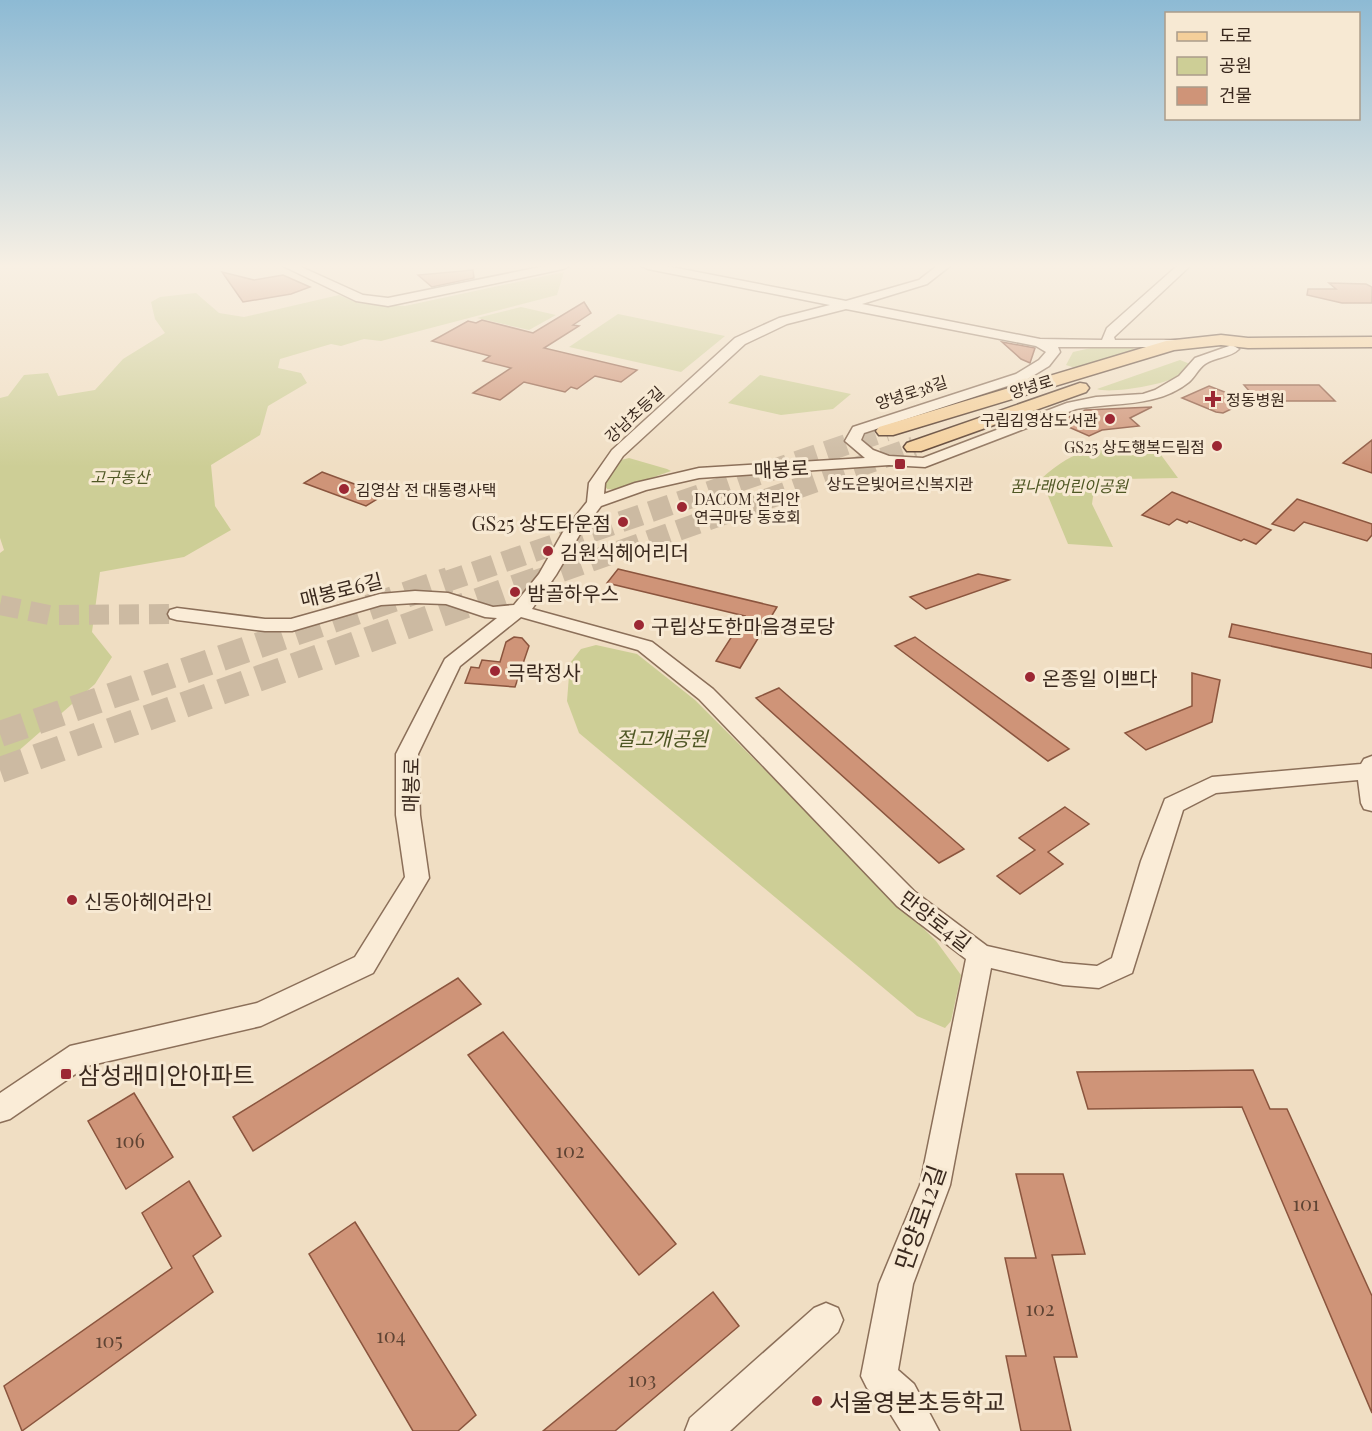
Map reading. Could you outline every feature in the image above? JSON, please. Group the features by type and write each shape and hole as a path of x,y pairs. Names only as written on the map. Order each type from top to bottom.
{"main road":[{"name":"양녕로","path":"886,431 1027,387 1180,344 1221,340 1240,346"},
{"name":"양녕로","path":"914,447 1172,355 1240,346 1372,342"}],"street":[{"name":"강남초등길","path":"595,503 597,483 617,453 740,341 758,333"},
{"path":"978,333 1056,349 1110,343 1180,344"},
{"path":"1110,343 1108,337 1111,333"},
{"path":"1056,349 1086,344"},
{"path":"833,465 848,455 855,445 887,460 925,462 1072,406 1096,401 1144,398 1160,393 1182,380 1200,361 1240,346"},
{"path":"1027,387 1054,371 1063,361 1056,349"},
{"name":"양녕로38길","path":"855,445 854,436 858,430 956,396 1021,377 1040,367 1056,349"},
{"path":"1014,413 1075,397 1143,389 1182,380"},
{"name":"매봉로","path":"0,1109 80,1055 261,1014 364,965 417,878 408,815 407,754 452,663 515,610 526,604 547,575 572,532 595,503 641,486 699,472 887,460"},
{"name":"매봉로6길","path":"177,614 265,625 292,625 380,600 415,597 448,599 492,613 515,610"},
{"name":"만양로4길","path":"515,610 645,646 706,693 906,899 980,955 1063,974 1099,977 1123,965 1153,861 1173,805 1212,785 1370,768"},
{"path":"1370,768 1372,803"},
{"name":"만양로12길","path":"921,1431 900,1397 879,1376 896,1284 935,1185 980,955"},
{"path":"703,1431 826,1320"}],"green space":[{"name":"고구동산","path":"165,333 412,333 381,341 364,339 341,346 331,344 280,359 278,368 301,373 307,383 268,406 260,435 211,465 215,506 231,530 184,557 100,572 92,632 112,657 95,684 0,767 0,553 4,550 0,538 0,398 8,396 24,375 48,373 58,396 95,390 123,359"},
{"path":"590,333 709,333 725,336 681,372 569,347"},
{"path":"1100,346 1125,346 1136,349 1075,368 1066,365 1073,352"},
{"path":"1180,360 1190,364 1176,377 1169,380 1124,390 1097,389"},
{"path":"760,375 851,394 833,409 781,415 728,403"},
{"name":"꿈나래어린이공원","path":"1150,440 1178,478 1121,479 1094,489 1092,504 1113,547 1068,544 1041,479 1079,453 1105,445"},
{"path":"629,458 671,471 617,490 607,489 605,486 617,461"},
{"name":"절고개공원","path":"596,645 637,654 695,700 936,941 961,975 951,1021 945,1028 917,1016 579,733 567,701 570,663 581,649"}],"building":[{"path":"447,333 568,333 544,348 637,370 621,382 595,376 577,389 571,387 565,392 524,382 500,400 473,393 511,368 483,361 490,356 432,341"},
{"path":"1002,342 1035,348 1030,363 1021,359"},
{"path":"1244,385 1319,385 1335,401 1258,401"},
{"name":"정동병원","path":"1209,386 1248,401 1223,413 1182,398"},
{"path":"1152,407 1130,418 1139,426 1102,430 1089,436 1057,422 1085,410"},
{"path":"1372,440 1372,473 1343,463"},
{"name":"김영삼 전 대통령사택","path":"322,472 384,495 366,506 304,483"},
{"path":"1172,492 1271,530 1256,544 1244,539 1241,541 1189,521 1187,523 1177,519 1169,525 1142,515"},
{"path":"1297,499 1372,524 1372,535 1367,541 1304,522 1294,531 1272,524"},
{"path":"618,569 777,607 740,668 716,661 745,616 607,583"},
{"path":"978,574 1009,580 926,609 910,597"},
{"path":"1232,624 1372,654 1372,668 1229,637"},
{"name":"극락정사","path":"514,637 522,638 529,646 515,687 465,683 471,667 479,668 482,660 500,662 506,642"},
{"path":"915,637 1069,749 1048,761 895,646"},
{"path":"1192,673 1220,680 1212,722 1146,750 1125,733 1192,706"},
{"path":"779,688 964,849 939,863 756,698"},
{"path":"1065,807 1089,824 1048,852 1063,864 1020,894 997,876 1035,850 1019,838"},
{"path":"458,978 481,1004 253,1151 233,1117"},
{"path":"503,1032 676,1244 639,1275 468,1055"},
{"path":"1253,1070 1270,1109 1287,1109 1372,1296 1372,1413 1242,1107 1088,1109 1077,1072"},
{"path":"134,1093 173,1157 126,1189 88,1121"},
{"path":"1016,1174 1063,1174 1085,1254 1052,1255 1077,1357 1054,1357 1071,1431 1021,1431 1006,1356 1026,1356 1005,1258 1036,1258"},
{"path":"189,1181 221,1236 193,1256 213,1292 22,1431 4,1386 172,1268 142,1213"},
{"path":"355,1222 476,1415 458,1431 413,1431 309,1254"},
{"path":"713,1292 739,1326 615,1431 543,1431"}],"tunnel":[{"path":"445,582 886,431"},
{"path":"532,582 914,447"},
{"path":"0,734 449,580"},
{"path":"0,770 537,580"},
{"path":"0,605 49,615 177,614"}],"place":[{"name":"정동병원","path":"1213,399"},
{"name":"구립김영삼도서관","path":"1110,419"},
{"name":"GS25 상도행복드림점","path":"1217,446"},
{"name":"상도은빛어르신복지관","path":"900,464"},
{"name":"김영삼 전 대통령사택","path":"344,489"},
{"name":"DACOM 천리안 연극마당 동호회","path":"682,507"},
{"name":"GS25 상도타운점","path":"623,522"},
{"name":"김원식헤어리더","path":"548,551"},
{"name":"밤골하우스","path":"515,592"},
{"name":"구립상도한마음경로당","path":"639,625"},
{"name":"극락정사","path":"495,671"},
{"name":"온종일 이쁘다","path":"1030,677"},
{"name":"신동아헤어라인","path":"72,900"},
{"name":"삼성래미안아파트","path":"66,1074"},
{"name":"서울영본초등학교","path":"817,1401"}]}
